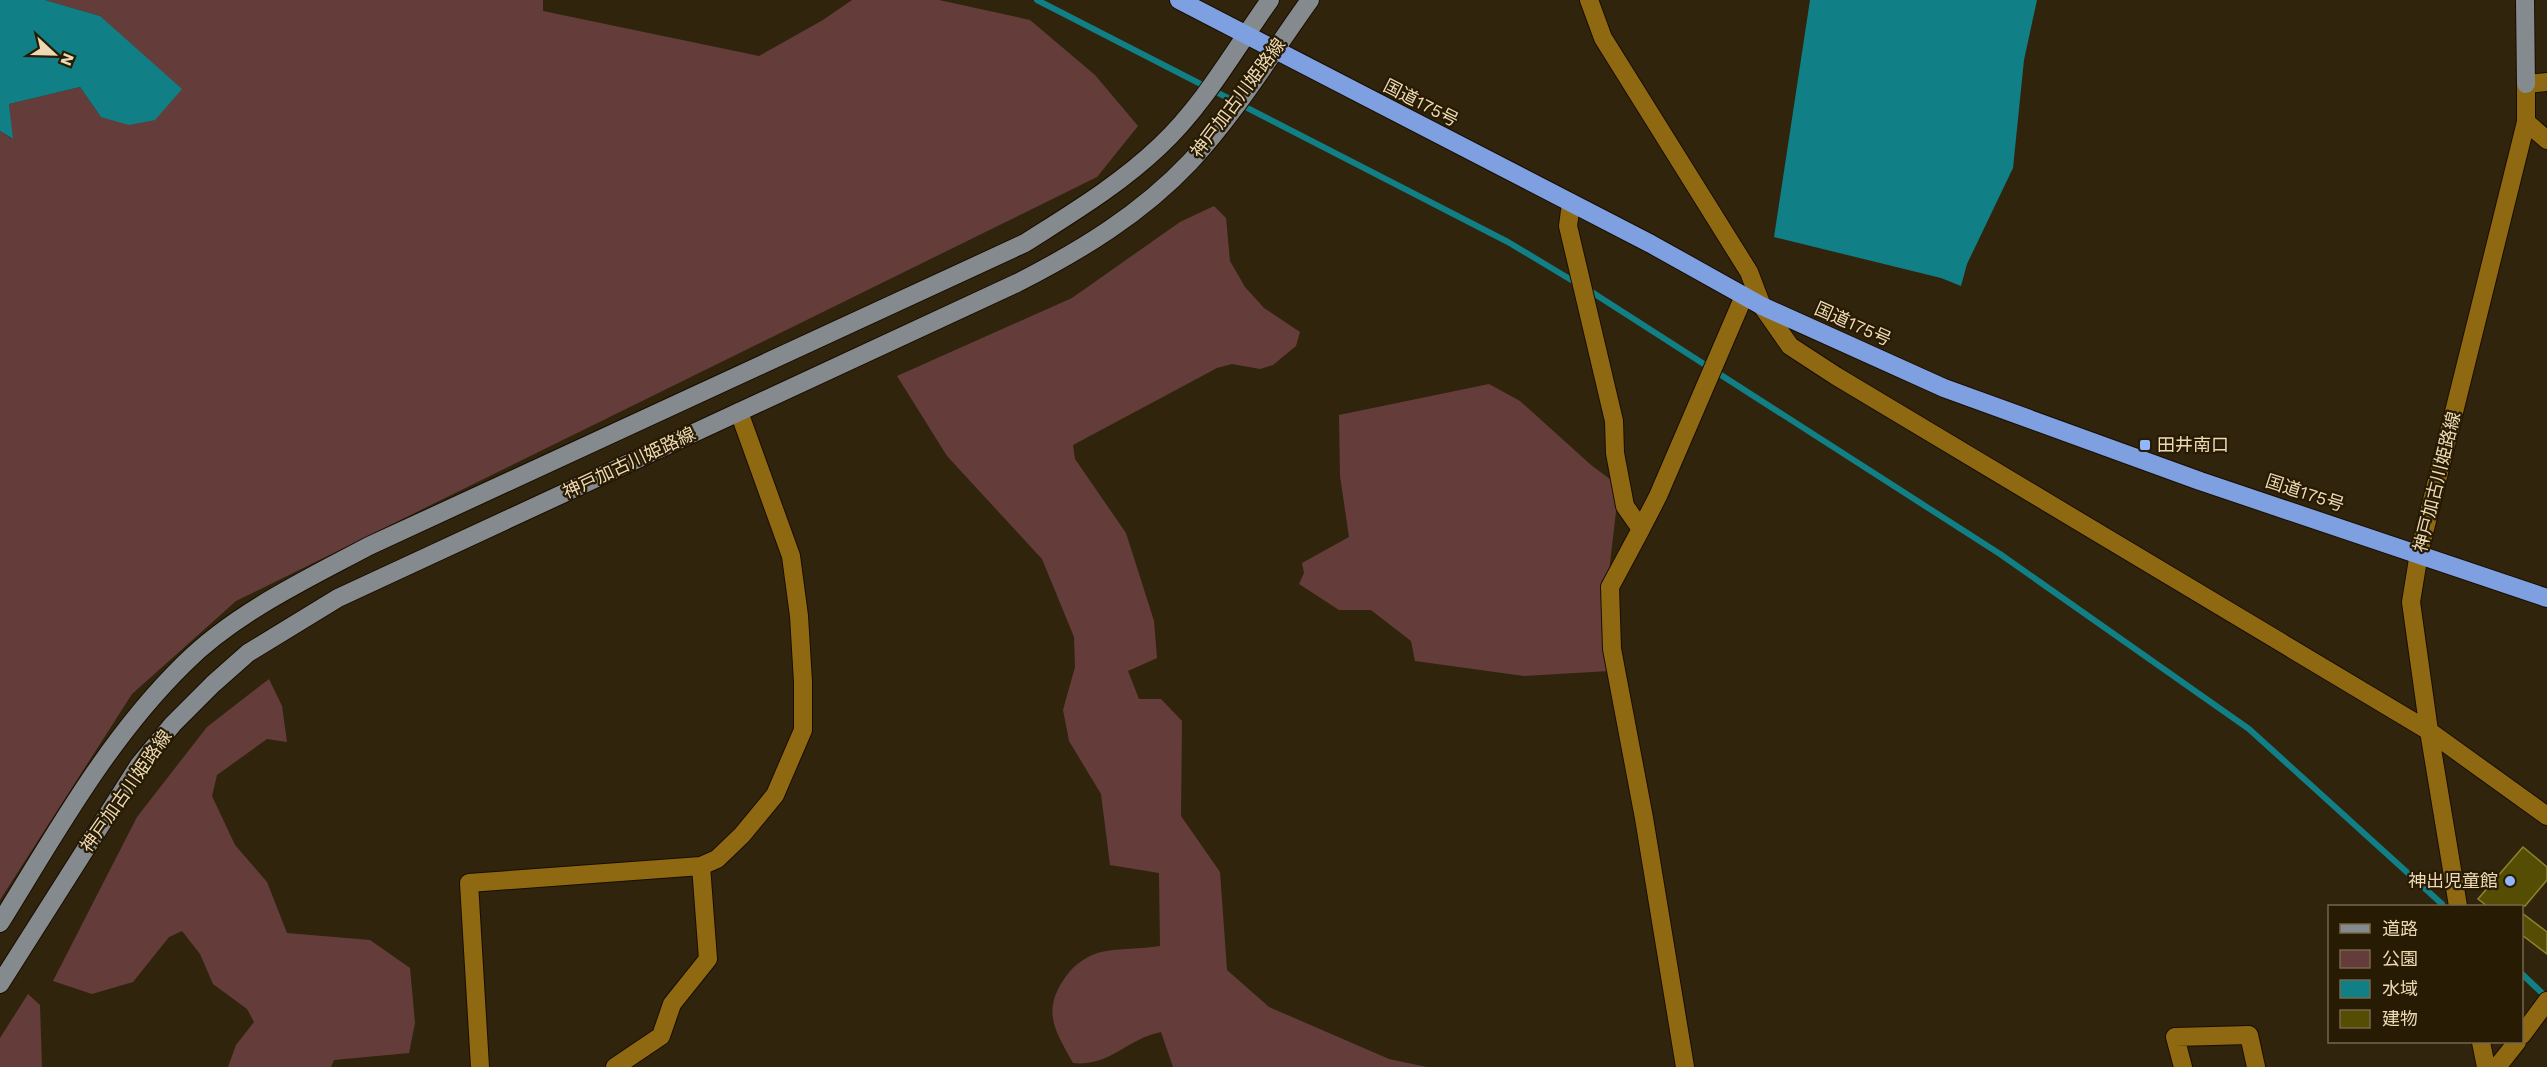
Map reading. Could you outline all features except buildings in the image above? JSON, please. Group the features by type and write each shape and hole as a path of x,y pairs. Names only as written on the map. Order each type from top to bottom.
{"highway":[{"name":"国道175号","path":"1179,0 1571,203 1762,306 1944,388 2199,481 2419,553 2547,598"}],"main road":[{"name":"神戸加古川姫路線","path":"0,923 95,772 136,717 186,662 232,625 285,591 369,546 1025,243 1119,182 1161,145 1203,96 1270,0"},
{"name":"神戸加古川姫路線","path":"0,984 139,765 173,724 248,653 338,598 1017,283 1065,258 1107,232 1189,163 1234,109 1310,0"},
{"path":"2525,0 2526,84"}],"street":[{"path":"1589,0 1603,38 1749,272 1762,306 1790,346 1836,376 2429,731 2547,816"},
{"path":"2526,84 2547,82"},
{"name":"神戸加古川姫路線","path":"2458,905 2429,731 2412,602 2419,553 2526,122 2526,84"},
{"path":"2526,122 2547,140"},
{"path":"1571,203 1568,226 1614,421 1615,453 1625,506 1641,529"},
{"path":"1685,1067 1646,830 1612,649 1610,587 1658,496 1744,296"},
{"path":"480,1067 469,884 701,866 717,859 742,835 775,795 803,730 799,616 791,556 739,412"},
{"path":"615,1067 661,1036 672,1004 708,959 701,866"},
{"path":"2523,1034 2547,1000"},
{"path":"2183,1067 2175,1037 2249,1035 2256,1067"},
{"path":"2481,1043 2486,1067"},
{"path":"2497,1067 2515,1043"}],"green space":[{"path":"45,0 543,0 543,11 759,56 823,20 852,0 939,0 1030,20 1095,75 1138,126 1097,177 236,601 132,694 0,900 0,131 12,139 9,104 80,87 101,117 100,16"},
{"path":"1214,206 1226,218 1230,261 1245,287 1264,308 1300,332 1296,346 1273,365 1260,369 1232,364 1217,368 1073,445 1075,459 1126,533 1154,621 1157,658 1128,671 1139,699 1161,699 1182,721 1181,816 1220,872 1227,970 1269,1007 1389,1059 1427,1067 1173,1067 1161,1032 1138,1040 1097,1061 1073,1063 1060,1040 1053,1019 1052,1009 1059,987 1070,971 1082,961 1101,952 1160,946 1159,873 1110,865 1101,794 1069,741 1063,710 1075,667 1074,637 1042,559 947,456 897,376 1072,298 1180,222"},
{"path":"1489,384 1520,401 1591,465 1619,486 1608,580 1609,671 1524,676 1415,661 1411,641 1371,610 1339,610 1299,584 1304,573 1302,563 1349,537 1340,476 1339,415"},
{"path":"269,679 282,706 287,742 267,739 217,775 212,796 235,845 267,882 287,933 370,940 410,968 415,1023 409,1053 334,1060 331,1067 228,1067 236,1045 254,1022 247,1009 213,984 200,954 182,931 169,937 133,982 92,994 53,981 137,817 207,727"},
{"path":"28,994 40,1005 42,1067 0,1067 0,1038"}],"water":[{"path":"0,0 45,0 100,16 182,89 155,120 129,125 101,117 80,87 9,104 13,139 0,131"},
{"path":"1810,0 2037,0 2024,60 2013,168 1967,264 1961,286 1941,278 1774,237"}],"waterway":[{"path":"1037,0 1508,242 1578,284"},
{"path":"1587,289 2000,554 2249,729 2442,904"},
{"path":"2523,975 2542,993"}],"place":[{"name":"田井南口","path":"2145,445"},
{"name":"神出児童館","path":"2510,881"}]}
